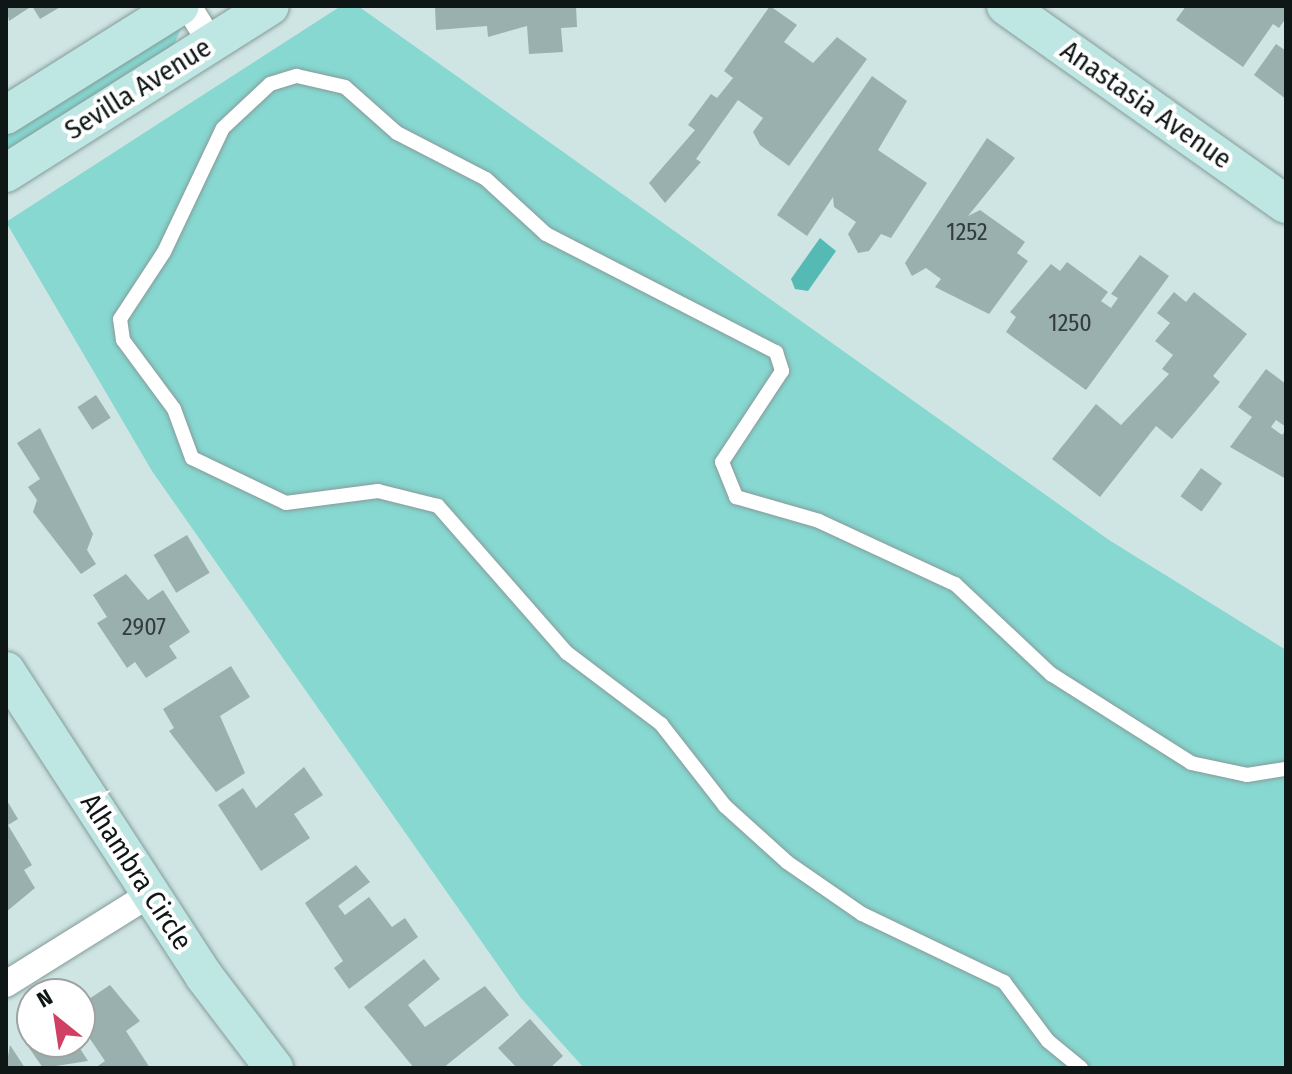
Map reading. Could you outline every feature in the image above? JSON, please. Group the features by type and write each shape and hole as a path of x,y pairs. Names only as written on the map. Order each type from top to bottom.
{"street":[{"name":"Sevilla Avenue","path":"6,115 180,6"},
{"path":"188,6 211,43"},
{"name":"Sevilla Avenue","path":"6,173 270,6"},
{"name":"Anastasia Avenue","path":"1006,6 1286,204"},
{"name":"Alhambra Circle","path":"6,671 150,894 274,1068"},
{"path":"6,984 150,894"}],"lane":[{"path":"1081,1068 1048,1041 1004,982 862,914 787,862 725,806 661,724 567,653 438,506 378,491 286,503 238,478 209,473 192,458 174,409 123,340 120,319 164,252 223,128 270,84 297,76 345,87 397,133 486,179 546,234 776,352 782,371 722,462 736,497 819,521 955,584 1051,674 1191,763 1247,775 1286,769"}],"shaded area":[{"path":"341,6 358,6 1109,540 1286,650 1286,1068 584,1068 521,998 152,471 6,222"},
{"path":"181,28 173,47 6,166 6,123"},
{"path":"820,238 836,251 808,291 795,289 791,279"}],"building":[{"path":"6,6 32,6 9,21"},
{"path":"32,6 62,6 40,19"},
{"path":"435,6 576,6 577,27 561,28 563,52 529,54 527,26 488,37 487,26 436,30"},
{"path":"770,6 797,25 784,42 813,63 837,37 867,59 789,166 760,145 753,132 763,118 738,100 696,159 701,162 665,203 649,183 695,130 688,125 711,94 717,98 733,78 724,71"},
{"path":"1186,6 1286,6 1286,18 1279,28 1273,24 1243,67 1176,20"},
{"path":"1276,44 1286,51 1286,99 1254,75"},
{"path":"872,76 907,101 878,150 927,183 891,238 881,234 869,251 858,253 848,234 856,222 834,207 833,197 807,236 777,215"},
{"path":"987,138 1015,158 968,216 980,210 1025,242 1017,253 1028,261 989,314 935,287 941,279 926,268 912,276 905,263"},
{"path":"1140,255 1169,276 1086,390 1006,332 1016,317 1010,312 1051,264 1060,271 1067,262 1108,292 1101,301 1111,308 1118,298 1111,294"},
{"path":"1174,292 1186,302 1194,292 1247,334 1213,376 1220,382 1172,439 1156,426 1100,497 1052,459 1096,404 1121,425 1169,374 1162,369 1173,355 1155,341 1170,323 1157,313"},
{"path":"1266,369 1286,384 1286,427 1276,420 1271,427 1282,435 1286,430 1286,479 1230,447 1252,417 1238,407"},
{"path":"96,395 111,418 92,430 78,407"},
{"path":"40,428 93,534 87,550 96,564 81,574 33,512 37,500 28,487 40,479 17,443"},
{"path":"1201,468 1222,483 1201,512 1180,496"},
{"path":"187,535 210,573 176,593 154,555"},
{"path":"126,574 148,600 163,590 190,632 169,646 177,658 146,678 135,662 127,668 97,623 107,617 93,595"},
{"path":"231,666 250,697 220,716 245,773 216,792 169,731 174,728 163,709"},
{"path":"304,767 323,795 294,814 310,838 261,871 218,805 243,788 256,808"},
{"path":"6,799 18,819 8,825 32,865 24,870 35,888 6,912"},
{"path":"356,865 370,882 338,906 345,915 369,897 392,927 405,918 418,937 349,989 334,968 343,961 305,903"},
{"path":"424,959 440,979 408,1005 425,1027 485,986 509,1015 443,1068 414,1068 364,1007"},
{"path":"110,985 140,1021 126,1031 150,1068 95,1068 105,1061 96,1048 96,994"},
{"path":"530,1019 563,1056 550,1068 517,1068 498,1048"},
{"path":"10,1045 25,1068 6,1068"},
{"path":"36,1058 86,1058 88,1061 43,1068"}]}
